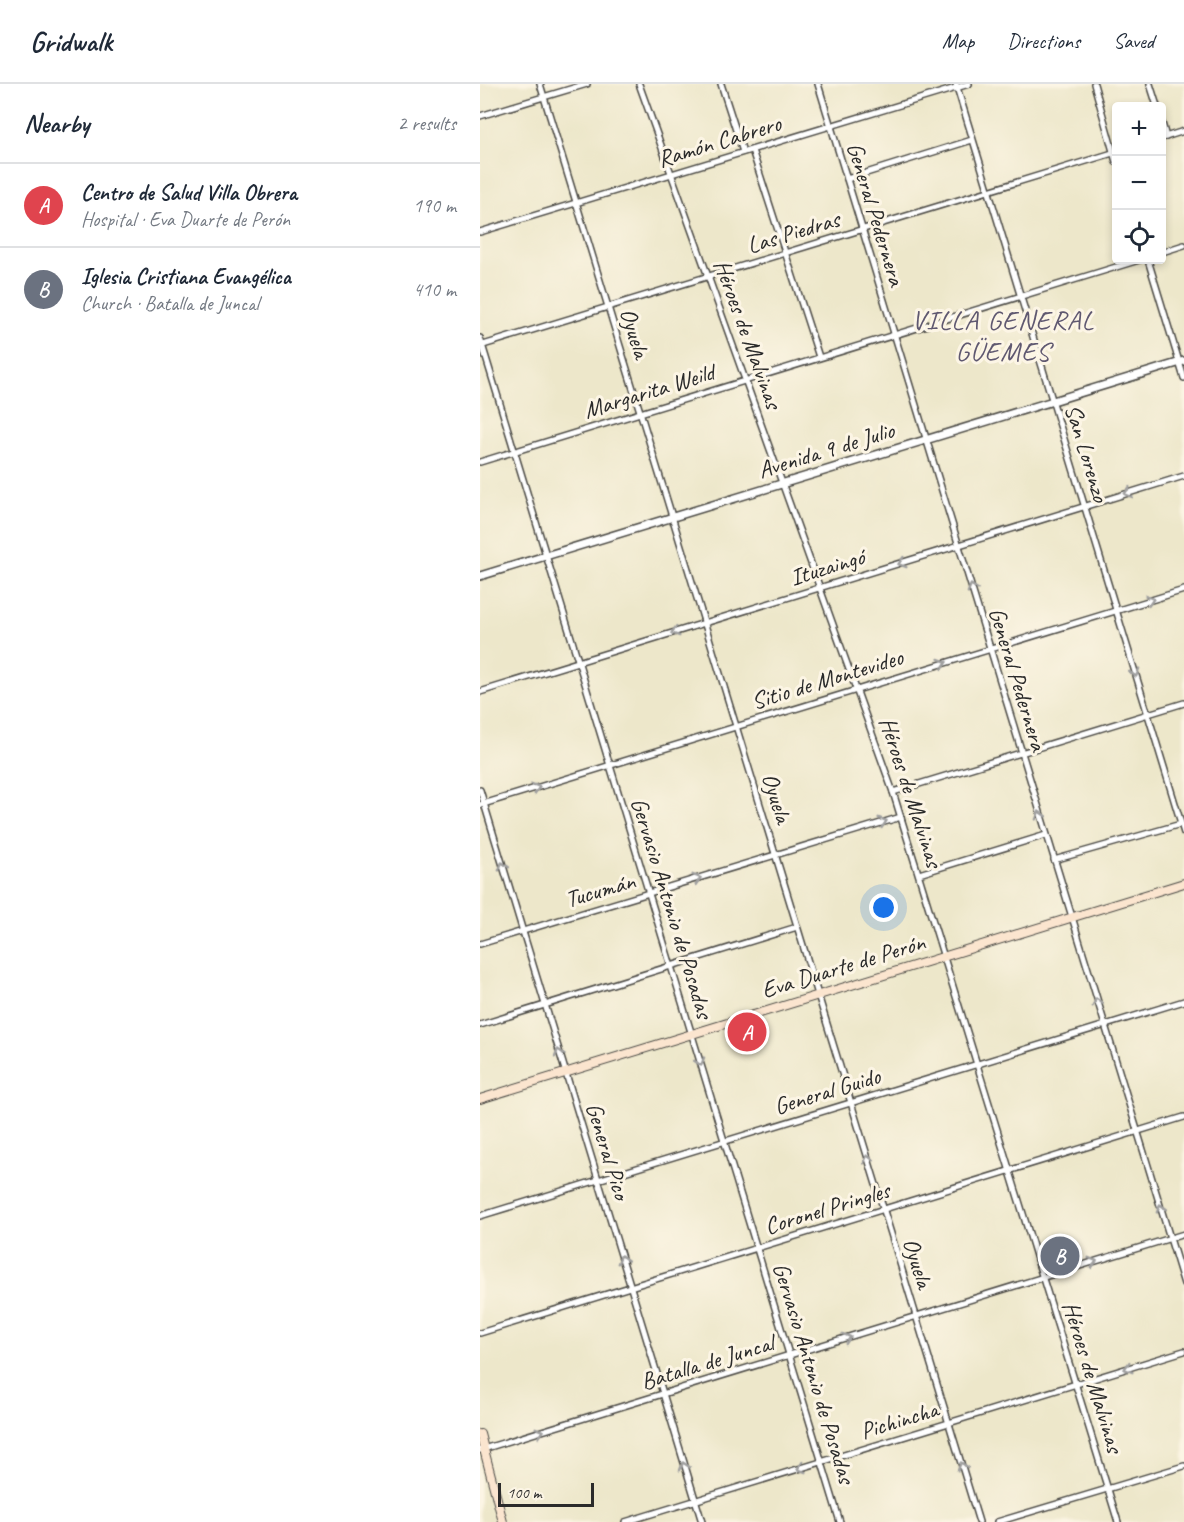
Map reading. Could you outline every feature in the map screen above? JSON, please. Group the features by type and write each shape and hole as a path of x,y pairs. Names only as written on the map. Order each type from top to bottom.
{"main road":[{"name":"Eva Duarte de Perón","path":"480,1099 1184,883"},
{"path":"480,1434 482,1450 503,1522"}],"street":[{"name":"Oyuela","path":"540,84 979,1522"},
{"path":"480,116 587,84"},
{"name":"Héroes de Malvinas","path":"639,84 893,792 1118,1522"},
{"path":"721,84 743,152"},
{"name":"General Pedernera","path":"818,84 1184,1284"},
{"name":"Ramón Cabrero","path":"480,232 956,86 969,84"},
{"path":"1094,84 1112,143"},
{"path":"1150,84 1155,102"},
{"name":"San Lorenzo","path":"956,86 1184,833"},
{"path":"1166,137 1184,131"},
{"path":"847,178 972,140"},
{"path":"752,150 819,357"},
{"name":"Las Piedras","path":"481,346 1112,154"},
{"path":"1166,250 1184,245"},
{"name":"Margarita Weild","path":"480,462 894,333 1126,264"},
{"path":"1149,264 1182,361 1184,378"},
{"name":"Gervasio Antonio de Posadas","path":"480,338 840,1522"},
{"name":"Avenida 9 de Julio","path":"480,576 1182,361"},
{"name":"Ituzaingó","path":"480,692 1184,476"},
{"name":"Sitio de Montevideo","path":"482,804 1184,590"},
{"path":"893,792 1184,703"},
{"name":"General Pico","path":"480,790 482,804 546,1005 702,1522"},
{"name":"Tucumán","path":"480,944 901,817"},
{"path":"1054,860 1181,824"},
{"path":"919,874 1046,835"},
{"path":"480,1025 797,927"},
{"name":"General Guido","path":"480,1216 1184,1001"},
{"name":"Coronel Pringles","path":"480,1333 1184,1118"},
{"name":"Batalla de Juncal","path":"482,1450 1184,1234"},
{"name":"Pichincha","path":"625,1522 1184,1351"},
{"path":"997,1522 1184,1466"}],"place":[{"name":"Centro de Salud Villa Obrera","path":"747,1032"},
{"name":"Iglesia Cristiana Evangélica","path":"1060,1256"}],"district":[{"name":"VILLA GENERAL GÜEMES","path":"1003,336"}]}
